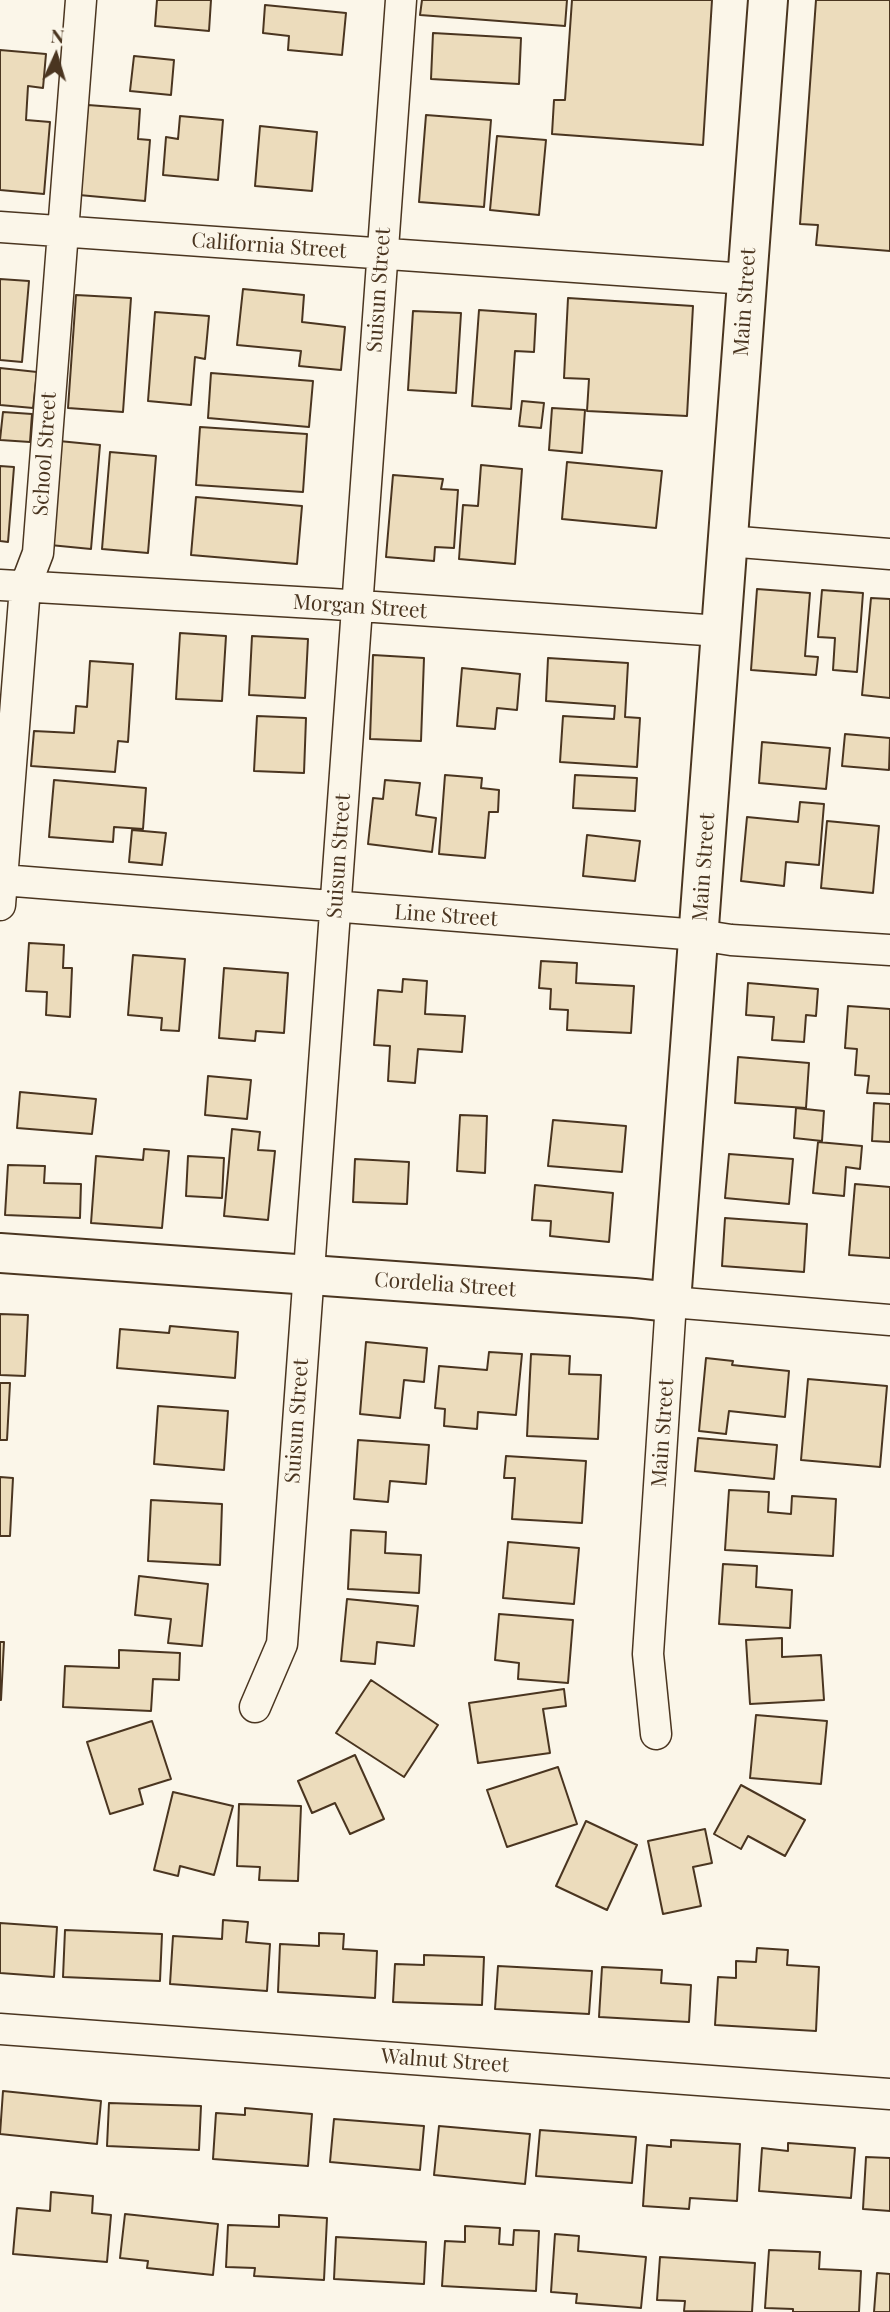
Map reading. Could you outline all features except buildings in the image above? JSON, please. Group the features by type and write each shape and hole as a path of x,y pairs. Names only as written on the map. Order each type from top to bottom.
{"main road":[{"name":"Main Street","path":"671,1302 768,0"},
{"name":"Cordelia Street","path":"0,1253 671,1302"}],"street":[{"name":"School Street","path":"1,892 13,586 38,553 81,0"},
{"name":"Suisun Street","path":"255,1707 282,1644 401,0"},
{"name":"California Street","path":"0,228 747,279"},
{"path":"727,541 890,554"},
{"name":"Morgan Street","path":"13,586 720,631"},
{"name":"Line Street","path":"1,892 335,908 890,950"},
{"name":"Cordelia Street","path":"671,1302 890,1320"},
{"name":"Main Street","path":"656,1734 648,1654 671,1302"},
{"name":"Walnut Street","path":"0,2029 890,2094"}]}
